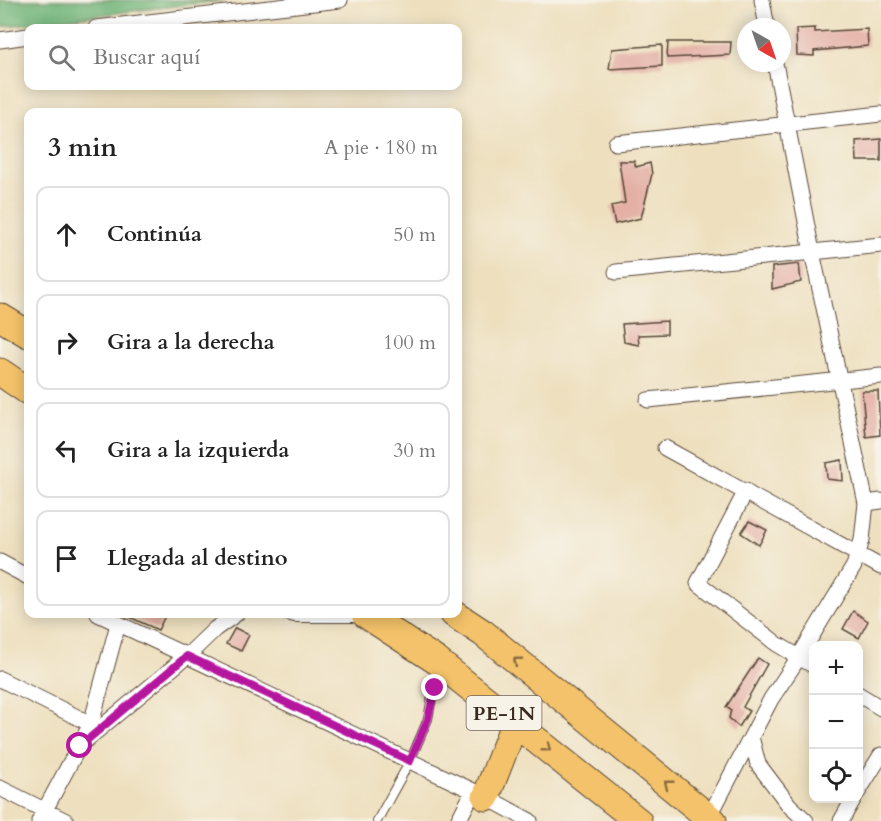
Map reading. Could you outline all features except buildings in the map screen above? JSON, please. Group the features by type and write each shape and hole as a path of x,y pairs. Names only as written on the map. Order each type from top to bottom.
{"highway":[{"path":"0,317 24,332"},
{"path":"0,372 24,388"},
{"name":"PE-1N","path":"372,618 437,661 638,821"},
{"name":"PE-1N","path":"460,618 483,633 711,819"},
{"path":"480,795 515,722"}],"street":[{"path":"131,24 340,0"},
{"path":"762,0 765,18"},
{"path":"0,40 24,37"},
{"path":"711,819 771,699 800,657 848,578 859,553 873,502 840,381 777,72"},
{"path":"616,143 881,114"},
{"path":"616,272 881,245"},
{"path":"648,400 881,376"},
{"path":"665,448 881,567"},
{"path":"746,491 698,583 777,644 809,663"},
{"path":"0,562 24,575"},
{"path":"106,618 410,761 530,821"},
{"path":"80,746 230,618"},
{"path":"42,816 91,724 118,624"},
{"path":"0,679 91,724"},
{"path":"860,695 881,708"},
{"path":"751,737 758,764 789,805 806,821"},
{"path":"863,784 881,754"},
{"path":"0,788 42,816 66,821"},
{"path":"458,821 480,795"},
{"path":"841,821 851,803"}],"lane":[{"path":"294,618 343,620 353,618"},
{"path":"377,821 410,761 428,719 435,688 437,661"}],"green space":[{"path":"0,0 226,0 24,24 0,27"}],"route":[{"path":"80,746 187,656 410,761 428,719 435,688"}]}
